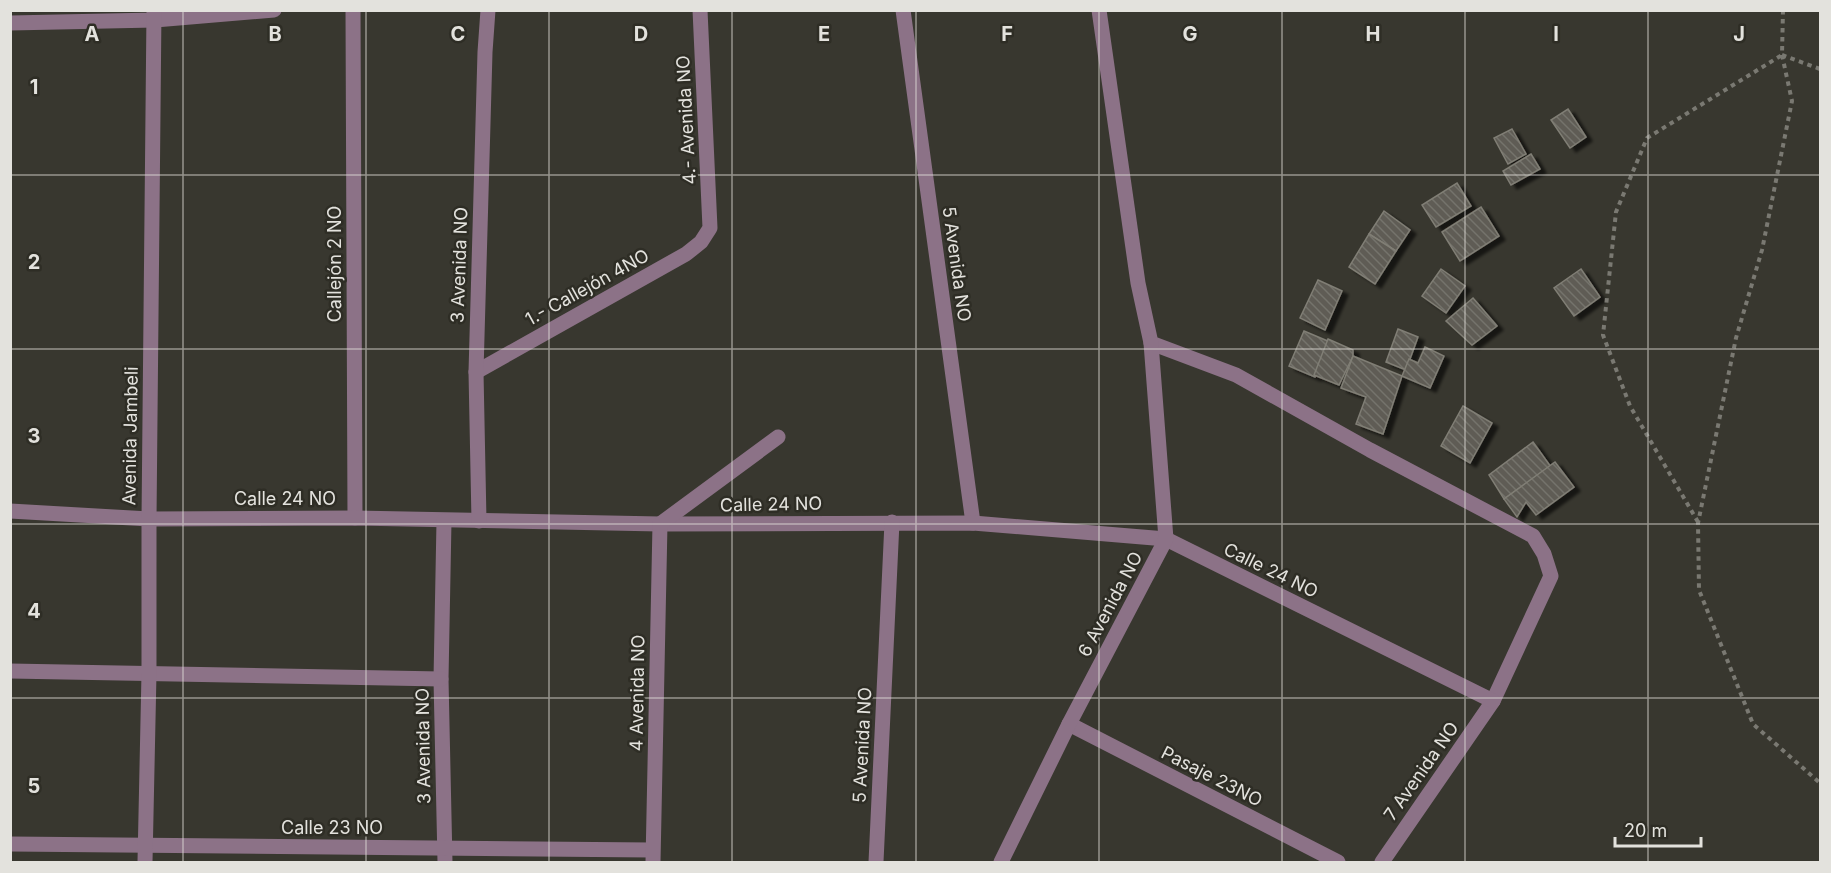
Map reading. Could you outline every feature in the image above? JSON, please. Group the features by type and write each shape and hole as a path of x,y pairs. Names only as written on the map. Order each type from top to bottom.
{"street":[{"path":"10,23 274,10"},
{"name":"Callejón 2 NO","path":"353,10 355,518"},
{"name":"3 Avenida NO","path":"479,521 476,372 488,10"},
{"name":"4.- Avenida NO","path":"700,10 710,228"},
{"name":"5 Avenida NO","path":"903,10 973,522"},
{"name":"6 Avenida NO","path":"1001,862 1068,724 1166,539 1151,343 1138,283 1100,10"},
{"name":"Avenida Jambeli","path":"145,862 149,673 148,519 154,15"},
{"name":"1.- Callejón 4NO","path":"476,372 686,254 701,242 710,228"},
{"name":"7 Avenida NO","path":"1151,343 1236,375 1370,450 1533,536 1544,554 1551,576 1493,701 1382,862"},
{"path":"660,524 778,436"},
{"name":"Calle 24 NO","path":"10,511 148,519 355,518 660,524 973,522 1166,539 1493,701"},
{"name":"3 Avenida NO","path":"444,521 441,680 445,855"},
{"name":"5 Avenida NO","path":"876,862 892,522"},
{"name":"4 Avenida NO","path":"652,856 660,524"},
{"path":"10,671 441,680"},
{"name":"Pasaje 23NO","path":"1068,724 1338,862"},
{"name":"Calle 23 NO","path":"10,844 145,845 445,855 652,856"}],"path":[{"path":"1783,10 1782,55 1792,101 1762,250 1736,338 1698,523 1699,590 1753,723 1821,783"},
{"path":"1782,55 1821,69"},
{"path":"1698,523 1630,406 1603,335 1616,212 1647,138 1782,55"}],"building":[{"path":"1568,109 1586,137 1570,148 1551,120"},
{"path":"1512,129 1526,154 1508,164 1494,138"},
{"path":"1531,154 1540,169 1511,185 1503,171"},
{"path":"1457,183 1471,206 1436,227 1422,205"},
{"path":"1481,207 1499,236 1460,261 1442,232"},
{"path":"1384,211 1410,230 1396,251 1369,234"},
{"path":"1369,234 1396,251 1375,284 1349,267"},
{"path":"1441,269 1465,286 1446,313 1422,296"},
{"path":"1581,269 1600,297 1574,316 1554,288"},
{"path":"1318,280 1342,291 1325,330 1300,318"},
{"path":"1473,298 1497,326 1472,345 1446,321"},
{"path":"1398,329 1418,337 1406,370 1386,362"},
{"path":"1304,331 1330,342 1315,377 1289,366"},
{"path":"1328,339 1353,350 1353,356 1339,385 1314,375"},
{"path":"1425,347 1444,356 1430,388 1402,376 1409,359 1418,363"},
{"path":"1353,356 1402,376 1383,434 1356,424 1366,397 1341,388"},
{"path":"1463,406 1492,423 1470,463 1441,446"},
{"path":"1533,442 1551,467 1504,499 1489,475"},
{"path":"1555,462 1574,487 1536,515 1526,502 1517,517 1504,499"}]}
